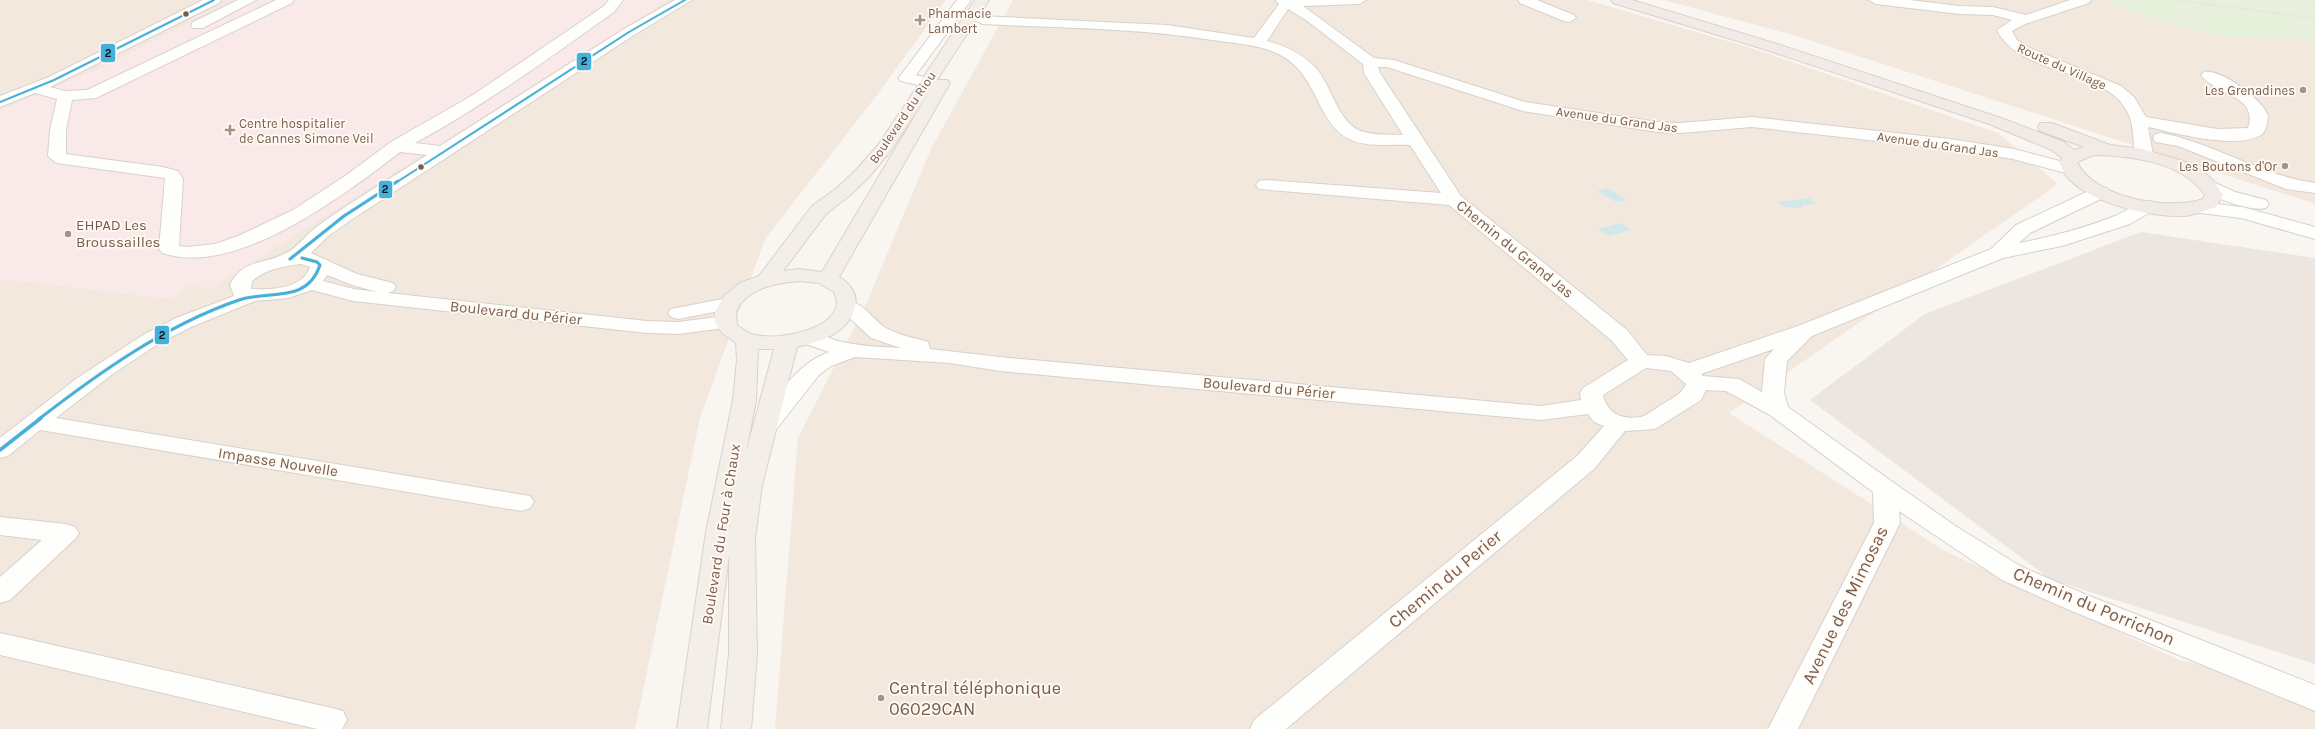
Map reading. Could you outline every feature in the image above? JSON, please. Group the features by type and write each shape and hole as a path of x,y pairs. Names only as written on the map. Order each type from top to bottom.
{"highway":[{"path":"1618,0 1772,47 1995,121 2058,146 2071,163 2076,177 2101,192 2148,206 2184,210 2198,208 2210,202 2214,195 2209,186 2183,168 2144,155 2107,150 2092,150 2071,163"},
{"path":"1659,0 1781,38 2107,150"}],"main road":[{"name":"Boulevard du Riou","path":"766,280 805,226 819,210 843,192 864,173 884,148 926,82 982,0"},
{"name":"Boulevard du Riou","path":"828,279 941,84 995,0"},
{"path":"799,275 828,279 841,286 848,295 848,306 835,324 797,340 761,342 747,340 736,335 727,313 736,296 749,287 766,280 799,275"},
{"name":"Boulevard du Four à Chaux","path":"692,729 717,540 746,386 749,357 747,340"},
{"name":"Boulevard du Four à Chaux","path":"736,729 743,654 742,538 750,485 766,427 797,340"}],"street":[{"path":"4,98 34,88 158,29 214,0"},
{"path":"186,31 249,0"},
{"path":"34,88 62,95 90,95 287,0"},
{"path":"62,95 57,156 68,161 163,172 172,175 174,179 169,249 188,253 221,248 271,229 360,175 398,146 442,123 529,64 609,9 616,0"},
{"path":"290,259 305,249 320,233 344,216 629,32 685,0"},
{"path":"926,82 906,78 964,0"},
{"path":"1284,2 1359,0"},
{"path":"1525,0 1569,18"},
{"path":"1876,0 1959,10 1993,11 2027,18"},
{"name":"Route du Village","path":"2084,0 2027,18 2004,30 2011,43 2035,56 2099,81 2126,98 2136,112 2144,155"},
{"path":"1258,43 1284,2"},
{"path":"1284,2 1311,17 1370,62"},
{"path":"982,20 1167,29 1258,43 1288,54 1310,70 1341,125 1354,135 1372,139 1414,140"},
{"path":"62,95 169,41"},
{"name":"Avenue du Grand Jas","path":"1370,62 1389,63 1431,78 1523,106 1658,127 1680,128 1752,122 1950,144 2071,163"},
{"name":"Chemin du Grand Jas","path":"1370,62 1372,74 1454,200 1562,286 1619,335 1641,361"},
{"path":"2138,127 2187,130 2242,136 2256,131 2260,118 2258,111 2240,94 2209,75"},
{"path":"2138,127 2182,142 2292,185 2315,188"},
{"path":"398,146 444,152"},
{"path":"1265,185 1454,200"},
{"path":"2209,186 2229,196 2315,218"},
{"path":"1998,253 2023,229 2101,192"},
{"path":"1885,489 1778,410 1722,396 1693,383 1668,362 1641,361 1591,393 1594,406 1602,417 1619,424 1647,424 1693,383 1806,331 1998,253 2055,242 2123,220 2148,206"},
{"path":"2198,208 2242,213 2315,232"},
{"path":"290,259 310,259 317,262 320,266 320,271 309,283 287,293 273,296 250,296 242,293 239,288 245,277 265,265 290,259"},
{"name":"Boulevard du Périer","path":"317,262 334,273 368,284 410,291 655,316 694,312 727,313"},
{"name":"Boulevard du Périer","path":"309,283 352,295 647,327 678,328 727,313"},
{"path":"0,450 93,379 158,336 174,327 250,296"},
{"path":"848,306 879,333 944,356"},
{"path":"1778,410 1773,394 1776,359 1806,331"},
{"path":"797,340 852,351 944,356"},
{"path":"766,427 811,370 823,361 852,351"},
{"name":"Boulevard du Périer","path":"944,356 1000,364 1541,413 1594,406"},
{"name":"Impasse Nouvelle","path":"36,422 521,502"},
{"name":"Chemin du Perier","path":"1265,729 1586,462 1619,424"},
{"name":"Chemin du Porrichon","path":"1885,489 1948,533 2011,572 2077,602 2291,687 2315,699"},
{"name":"Avenue des Mimosas","path":"1784,729 1887,523 1885,489"},
{"path":"0,526 66,533 0,593"},
{"path":"0,644 332,720"}],"path":[{"path":"2173,0 2315,18"}],"shaded area":[{"path":"0,0 946,0 877,95 765,239 700,418 635,729 0,729"},
{"name":"Centre hospitalier de Cannes Simone Veil","path":"234,0 668,0 211,288 189,286 170,299 0,279 0,110 103,67"},
{"path":"1013,0 1587,0 1751,48 1998,133 2058,184 1729,413 1943,550 2179,660 2315,691 2315,729 775,729 798,438 867,302 931,149"},
{"path":"1664,0 2106,0 2108,4 2315,41 2315,204 1800,37"},
{"path":"2141,232 2315,258 2315,664 2050,579 1810,400 1925,314"}],"green space":[{"path":"2106,0 2315,0 2315,41 2213,36 2108,4"}],"water":[{"path":"1608,188 1626,200 1616,202 1597,191"},
{"path":"1809,198 1816,204 1803,205 1801,208 1784,207 1778,202"},
{"path":"1621,223 1631,230 1608,236 1598,229"}],"transit line":[{"name":"2","path":"0,102 54,80 214,0"},
{"name":"2","path":"290,259 344,216 629,32 685,0"},
{"name":"2","path":"0,450 101,373 155,339 183,324 239,300 252,296 280,295 302,288 314,278 320,265 317,262 302,258"}],"place":[{"name":"Pharmacie Lambert","path":"920,20"},
{"name":"Les Grenadines","path":"2303,90"},
{"name":"Centre hospitalier de Cannes Simone Veil","path":"230,130"},
{"name":"Les Boutons d'Or","path":"2285,166"},
{"name":"EHPAD Les Broussailles","path":"68,234"},
{"name":"Central téléphonique 06029CAN","path":"881,698"}]}
